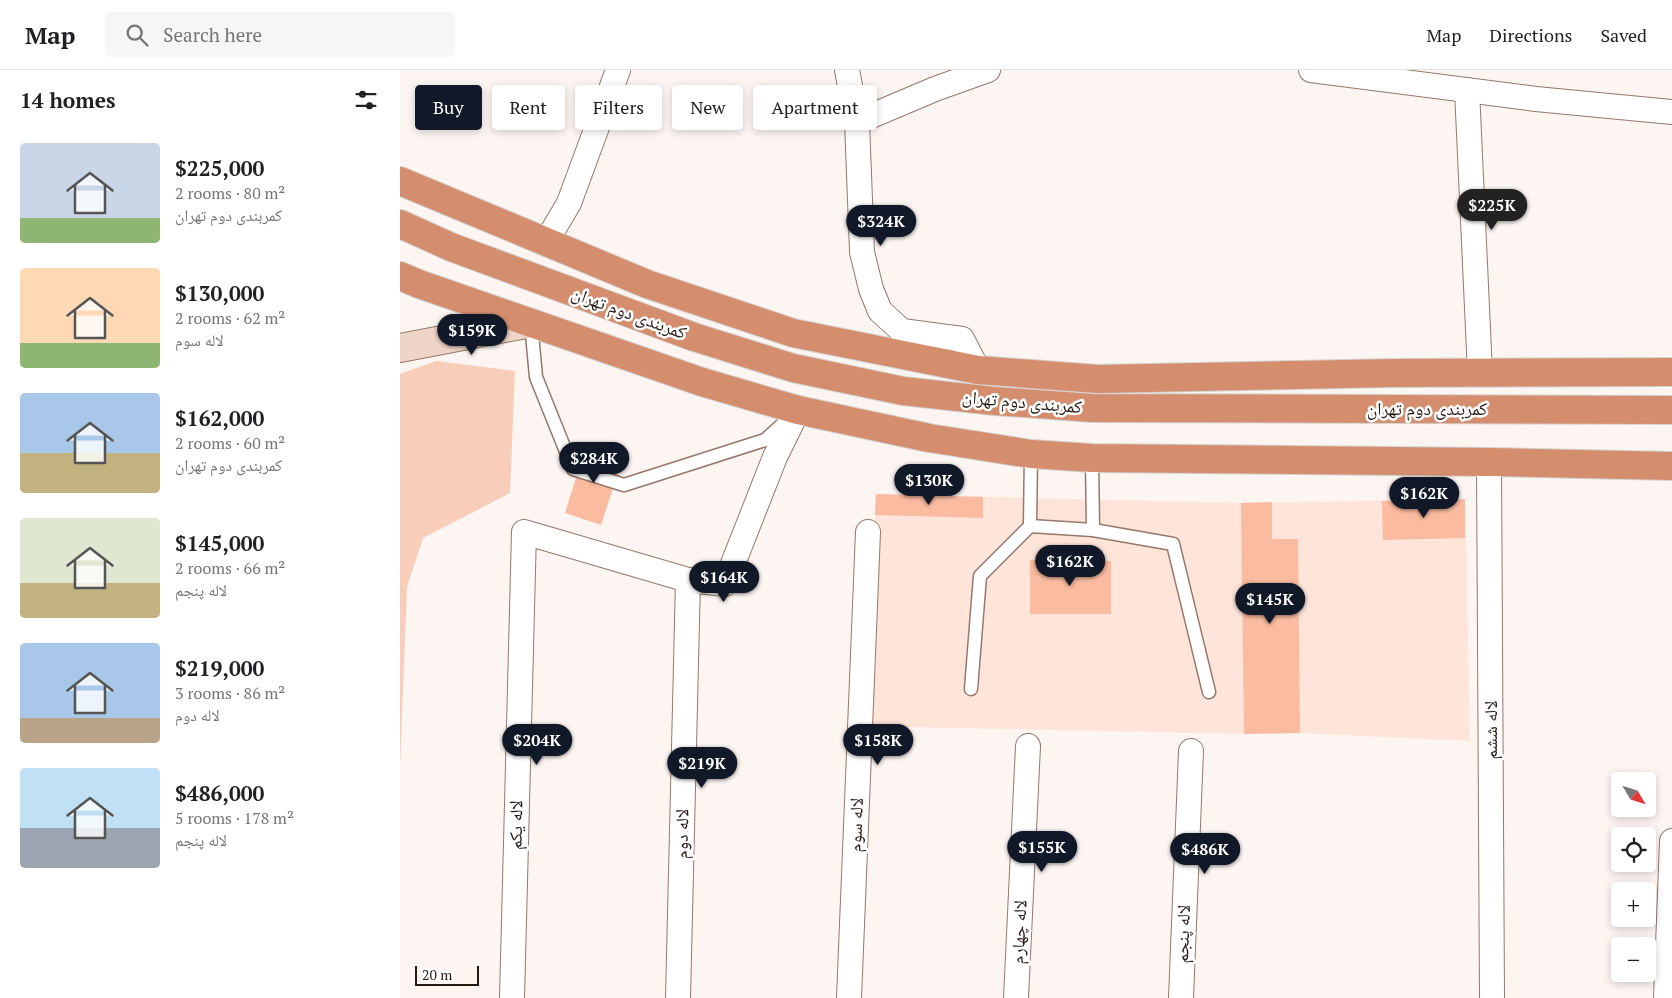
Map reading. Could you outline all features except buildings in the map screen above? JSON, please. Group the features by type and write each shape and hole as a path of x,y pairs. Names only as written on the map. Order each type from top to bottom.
{"highway":[{"path":"400,181 647,284 793,334 978,370 1098,379 1672,372"},
{"name":"کمربندی دوم تهران","path":"400,224 452,247 694,337 793,368 903,391 994,401 1092,408 1672,410"},
{"path":"400,276 702,382 798,410 929,438 1031,454 1092,458 1672,466"}],"main road":[{"path":"400,348 531,323"}],"street":[{"path":"546,242 569,204 618,70"},
{"path":"847,70 850,85"},
{"path":"877,114 935,89 988,70"},
{"path":"1311,70 1536,99 1672,112"},
{"path":"1466,90 1480,373"},
{"path":"857,130 862,252 871,289 880,311 902,331 962,339 978,370"},
{"path":"688,580 724,584 775,457 798,410"},
{"name":"لاله ششم","path":"1489,462 1492,998"},
{"name":"لاله یکم","path":"512,998 524,532 688,580"},
{"name":"لاله سوم","path":"849,998 868,532"},
{"name":"لاله دوم","path":"678,998 688,580"},
{"name":"لاله چهارم","path":"1016,998 1028,746"},
{"name":"لاله پنجم","path":"1181,998 1191,751"},
{"path":"1666,998 1672,841"}],"lane":[{"path":"531,323 536,377 573,468 624,486 765,440 798,410"},
{"path":"971,689 980,576 1030,526 1031,454"},
{"path":"1092,458 1093,530"},
{"path":"1030,526 1093,530 1173,544 1209,692"}],"shaded area":[{"path":"436,361 515,371 510,493 423,538 407,587 400,768 400,374"},
{"path":"876,494 1241,503 1465,499 1470,741 1300,733 1244,734 866,726"}]}
